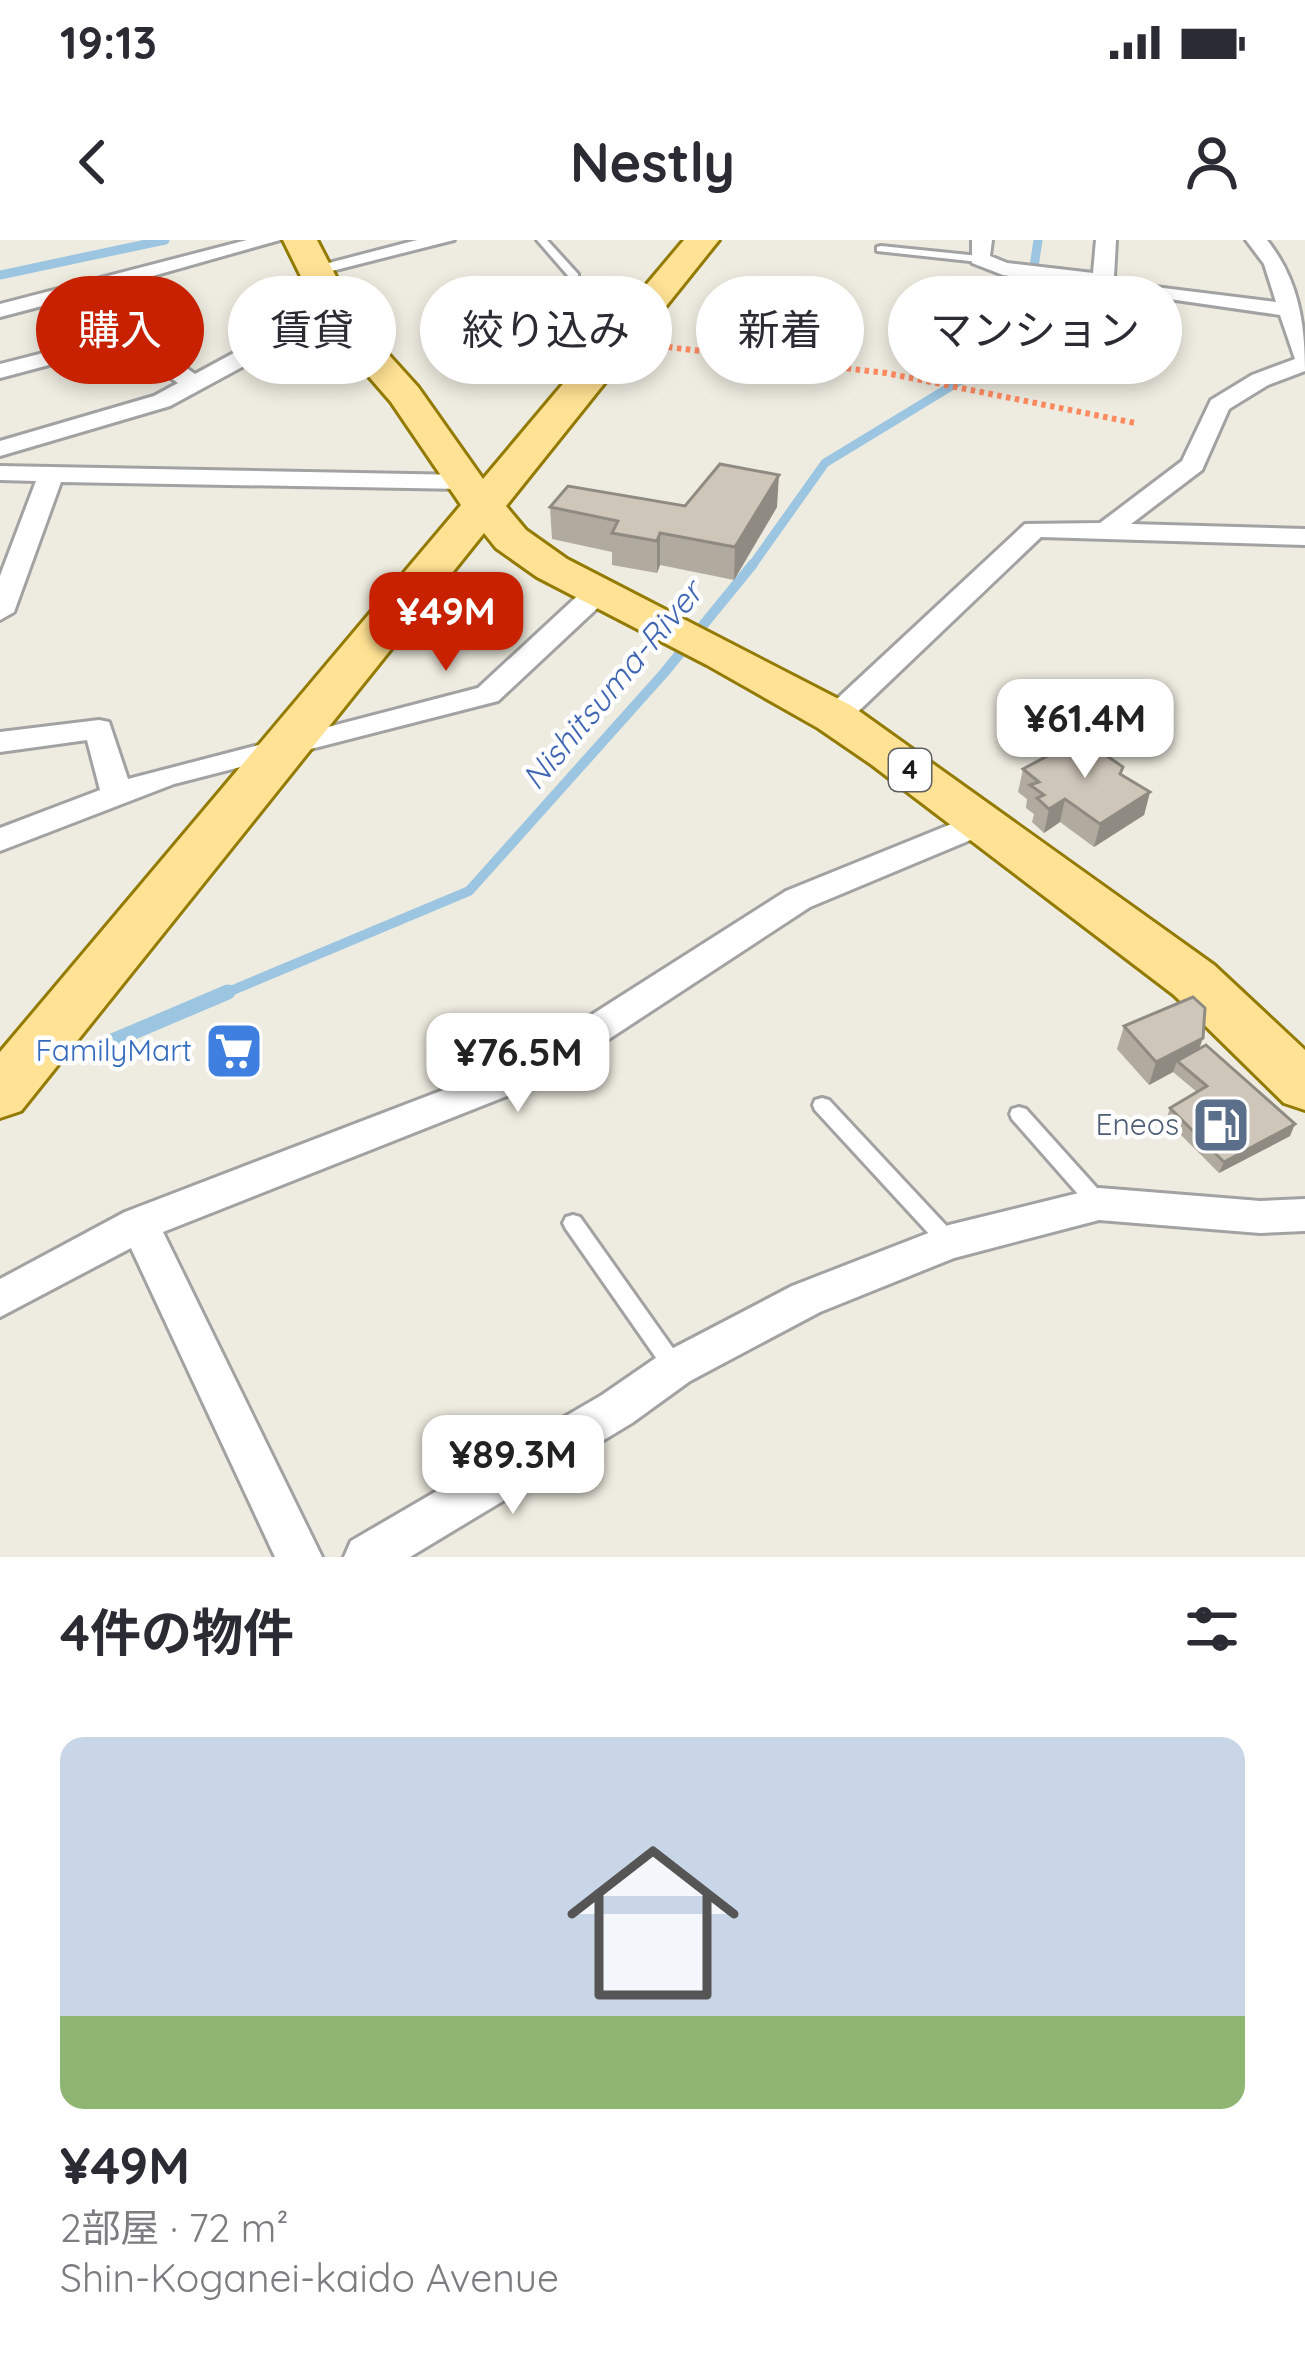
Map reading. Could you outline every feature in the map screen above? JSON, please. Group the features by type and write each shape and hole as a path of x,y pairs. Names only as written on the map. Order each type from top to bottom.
{"main road":[{"path":"672,276 702,240"},
{"name":"4","path":"396,384 511,538 596,594 723,655 835,718 1194,980 1299,1072"},
{"path":"0,1094 290,745 473,493 576,384"}],"street":[{"path":"133,276 270,240"},
{"path":"306,255 444,240"},
{"path":"1102,276 1106,240"},
{"path":"1106,531 1193,465 1219,405 1305,360 1274,263 1256,240"},
{"path":"981,250 1003,269 1066,276"},
{"path":"1182,297 1290,310"},
{"path":"0,310 36,301"},
{"path":"0,371 36,362"},
{"path":"0,449 162,401 194,384"},
{"path":"0,473 473,493"},
{"path":"0,612 51,474"},
{"path":"835,718 1034,529 1305,537"},
{"path":"0,840 166,776 488,695 596,594"},
{"path":"0,742 99,729 117,797"},
{"path":"0,1299 140,1224 532,1071 798,899 982,823"},
{"path":"367,1557 617,1409 675,1368 806,1299 949,1243 1099,1204 1260,1217 1305,1216"},
{"path":"140,1224 299,1557"}],"lane":[{"path":"542,240 574,276"},
{"path":"881,250 981,250"},
{"path":"822,1105 949,1243"},
{"path":"1019,1114 1099,1204"},
{"path":"573,1223 675,1368"}],"path":[{"path":"672,347 767,355 932,382 1135,423"}],"building":[{"path":"720,464 779,475 735,547 660,533 657,541 612,533 618,521 550,507 568,486 685,506"},
{"path":"1081,738 1123,767 1120,774 1150,792 1100,824 1065,799 1049,809 1037,798 1044,795 1030,785 1039,782 1023,769"},
{"path":"1193,997 1205,1008 1203,1038 1156,1062 1124,1026"},
{"path":"1206,1045 1295,1124 1224,1162 1170,1108 1207,1086 1177,1061"}],"waterway":[{"path":"0,275 165,240"},
{"name":"Nishitsuma-River","path":"751,567 825,463 1004,354 1024,334 1038,240"},
{"name":"Nishitsuma-River","path":"221,995 469,891 664,673 753,564"},
{"name":"Nishitsuma-River","path":"110,1042 228,992"}],"place":[{"name":"FamilyMart","path":"234,1051"},
{"name":"Eneos","path":"1221,1125"}]}
